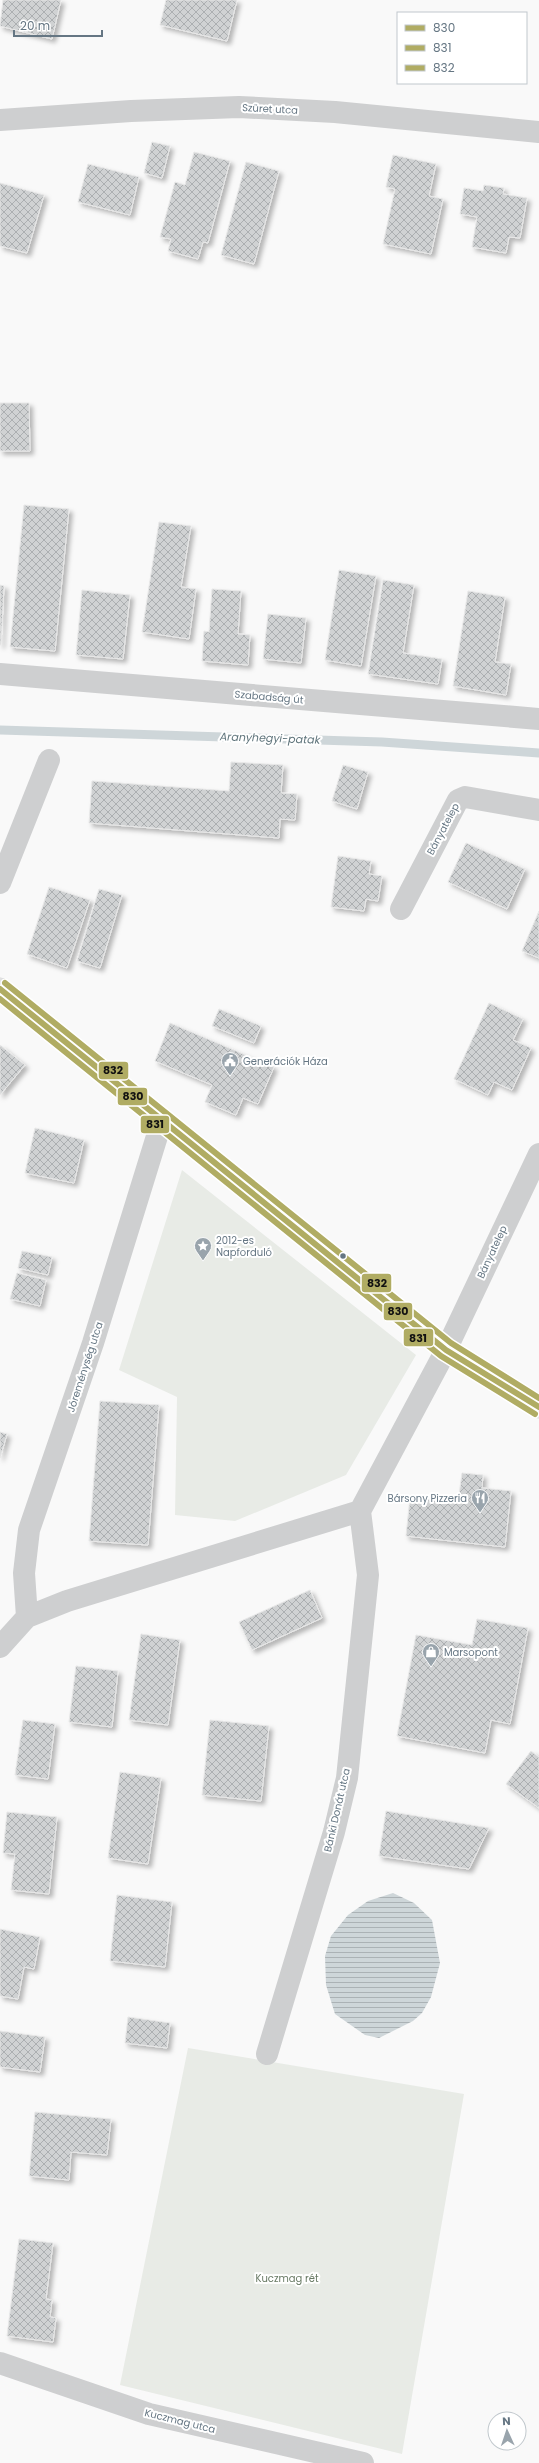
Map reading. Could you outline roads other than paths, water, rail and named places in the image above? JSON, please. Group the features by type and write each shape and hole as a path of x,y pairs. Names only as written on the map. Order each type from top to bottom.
{"main road":[{"path":"0,989 446,1350 539,1407"}],"street":[{"name":"Szüret utca","path":"0,120 131,111 240,107 335,112 539,132"},
{"name":"Szabadság út","path":"0,674 539,719"},
{"path":"0,883 49,760"},
{"name":"Bányatelep","path":"401,909 458,800 465,797 539,810"},
{"name":"Jóreménység utca","path":"27,1616 24,1573 29,1530 93,1343 162,1120"},
{"name":"Bányatelep","path":"360,1510 446,1350 539,1154"},
{"path":"0,1647 27,1616 67,1601 360,1510"},
{"name":"Bánki Donát utca","path":"267,2054 334,1832 347,1778 368,1575 360,1510"},
{"name":"Kuczmag utca","path":"0,2363 149,2414 364,2463"}],"waterway":[{"name":"Aranyhegyi-patak","path":"0,730 382,742 539,753"}],"place":[{"name":"Generációk Háza","path":"230,1076"},
{"name":"2012-es Napforduló","path":"203,1261"},
{"name":"Bársony Pizzeria","path":"480,1513"},
{"name":"Marsopont","path":"431,1667"}],"park label":[{"name":"Kuczmag rét","path":"287,2278"}]}
